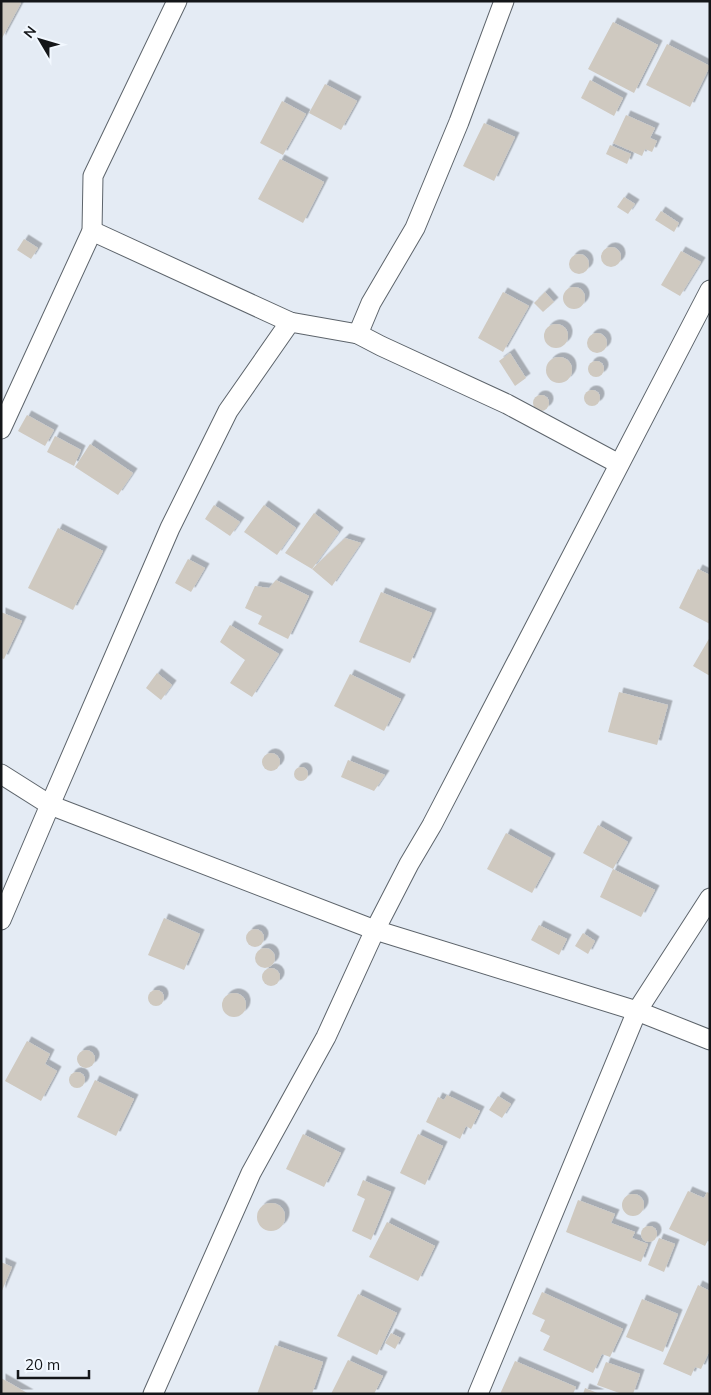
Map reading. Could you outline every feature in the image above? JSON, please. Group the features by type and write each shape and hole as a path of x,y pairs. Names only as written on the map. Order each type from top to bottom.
{"street":[{"path":"1,429 92,231 93,176 177,1"},
{"path":"358,334 371,303 415,228 459,122 504,1"},
{"path":"92,231 290,322 358,334 507,404 619,464"},
{"path":"153,1394 251,1173 326,1037 375,930 409,864 442,807 710,290"},
{"path":"1,920 170,528 228,411 290,322"},
{"path":"1,774 50,806 375,930 637,1011 710,1040"},
{"path":"478,1394 637,1011 710,898"}],"building":[{"path":"1,1 17,1 21,3 1,40"},
{"path":"613,22 658,45 634,93 588,69"},
{"path":"667,44 710,66 690,107 646,85"},
{"path":"590,80 623,98 614,116 581,98"},
{"path":"325,84 357,101 341,130 309,113"},
{"path":"282,101 306,114 283,155 260,143"},
{"path":"626,115 655,128 650,138 657,141 652,152 645,149 642,156 613,143"},
{"path":"484,123 515,137 494,181 463,166"},
{"path":"610,145 631,154 627,164 606,154"},
{"path":"280,159 324,182 303,223 258,199"},
{"path":"624,197 635,204 628,214 617,207"},
{"path":"661,211 679,223 674,232 655,220"},
{"path":"24,239 38,248 31,259 17,250"},
{"path":"611,247 618,250 621,257 618,264 611,267 604,264 601,257 604,250"},
{"path":"681,251 701,262 680,296 661,285"},
{"path":"575,254 583,254 589,260 589,268 583,274 575,274 569,268 569,260"},
{"path":"574,287 582,290 585,298 582,306 574,309 566,306 563,298 566,290"},
{"path":"503,292 529,306 503,352 478,338"},
{"path":"545,292 554,302 543,312 534,303"},
{"path":"556,324 561,325 567,331 567,341 561,347 556,348 551,347 545,341 544,336 545,331 551,325"},
{"path":"597,333 604,336 607,343 604,350 597,353 590,350 587,343 590,336"},
{"path":"510,353 526,378 515,386 499,361"},
{"path":"559,357 568,361 572,370 568,379 559,383 550,379 546,370 550,361"},
{"path":"593,361 599,361 604,366 602,375 593,377 588,372 588,366"},
{"path":"592,390 598,392 600,398 598,404 592,406 586,404 584,398 586,392"},
{"path":"541,395 549,403 541,411 533,403"},
{"path":"27,415 54,430 45,446 18,431"},
{"path":"55,436 81,450 74,466 47,452"},
{"path":"90,444 133,473 118,495 75,467"},
{"path":"214,505 240,522 230,536 205,519"},
{"path":"264,505 296,528 277,555 244,532"},
{"path":"314,513 339,532 312,569 285,553"},
{"path":"58,528 103,551 73,610 28,588"},
{"path":"345,538 361,543 332,586 312,569"},
{"path":"188,559 205,568 191,592 175,583"},
{"path":"698,569 710,575 710,624 679,608"},
{"path":"276,580 309,596 288,639 258,624 262,616 245,608 255,586 269,588"},
{"path":"381,592 432,613 410,663 359,642"},
{"path":"1,612 22,621 4,659 1,658"},
{"path":"230,625 279,654 252,697 230,683 245,660 220,642"},
{"path":"710,637 710,676 693,666"},
{"path":"157,673 172,685 161,700 146,688"},
{"path":"350,674 401,699 384,731 334,706"},
{"path":"619,692 668,705 657,745 608,732"},
{"path":"271,753 277,756 280,762 277,768 271,771 265,768 262,762 265,756"},
{"path":"348,760 385,775 374,791 341,777"},
{"path":"301,767 306,769 308,774 306,779 301,781 296,779 294,774 296,769"},
{"path":"598,825 628,842 613,869 583,853"},
{"path":"506,833 551,858 532,893 487,869"},
{"path":"613,869 655,890 641,917 600,897"},
{"path":"164,918 200,934 184,970 148,955"},
{"path":"539,925 567,939 559,955 531,940"},
{"path":"251,929 259,929 264,934 262,945 251,947 246,942 246,934"},
{"path":"583,933 595,941 588,954 575,946"},
{"path":"265,948 272,951 275,958 272,965 265,968 258,965 255,958 258,951"},
{"path":"271,968 277,971 280,977 277,983 271,986 265,983 262,977 265,971"},
{"path":"156,990 162,992 164,998 162,1004 156,1006 150,1004 148,998 150,992"},
{"path":"234,993 242,997 246,1005 242,1013 234,1017 226,1013 222,1005 226,997"},
{"path":"27,1041 50,1054 45,1064 57,1071 41,1101 5,1081"},
{"path":"82,1050 90,1050 95,1055 93,1066 82,1068 77,1063 77,1055"},
{"path":"77,1072 83,1074 85,1080 83,1086 77,1088 71,1086 69,1080 71,1074"},
{"path":"95,1080 134,1099 116,1136 77,1117"},
{"path":"447,1095 480,1111 471,1129 466,1126 460,1139 426,1122 438,1097 444,1100"},
{"path":"498,1096 511,1104 502,1118 489,1110"},
{"path":"303,1134 341,1153 324,1187 286,1169"},
{"path":"418,1134 443,1146 425,1185 400,1173"},
{"path":"363,1180 391,1192 371,1240 352,1231 365,1199 357,1195"},
{"path":"688,1191 704,1198 707,1192 710,1194 710,1236 705,1246 669,1229"},
{"path":"633,1194 641,1197 644,1205 641,1213 633,1216 625,1213 622,1205 625,1197"},
{"path":"578,1200 615,1214 611,1223 635,1232 632,1238 648,1244 641,1262 566,1232"},
{"path":"271,1203 281,1207 285,1217 281,1227 271,1231 261,1227 257,1217 261,1207"},
{"path":"387,1222 435,1246 418,1281 369,1257"},
{"path":"649,1226 655,1228 657,1234 655,1240 649,1242 643,1240 641,1234 643,1228"},
{"path":"659,1238 675,1244 664,1272 648,1265"},
{"path":"1,1262 12,1267 1,1293"},
{"path":"698,1285 710,1291 710,1350 701,1369 695,1367 691,1376 663,1364"},
{"path":"542,1292 623,1329 610,1357 602,1354 593,1373 543,1350 550,1336 540,1331 545,1320 532,1314"},
{"path":"358,1294 397,1313 377,1355 337,1336"},
{"path":"642,1299 678,1314 663,1352 626,1337"},
{"path":"391,1333 401,1338 395,1349 385,1343"},
{"path":"275,1345 323,1362 312,1394 257,1394"},
{"path":"348,1360 383,1376 374,1394 331,1394"},
{"path":"515,1361 576,1387 573,1394 500,1394"},
{"path":"606,1362 640,1374 633,1394 622,1394 597,1385"},
{"path":"1,1378 29,1394 1,1394"},
{"path":"585,1388 600,1394 583,1394"}]}
